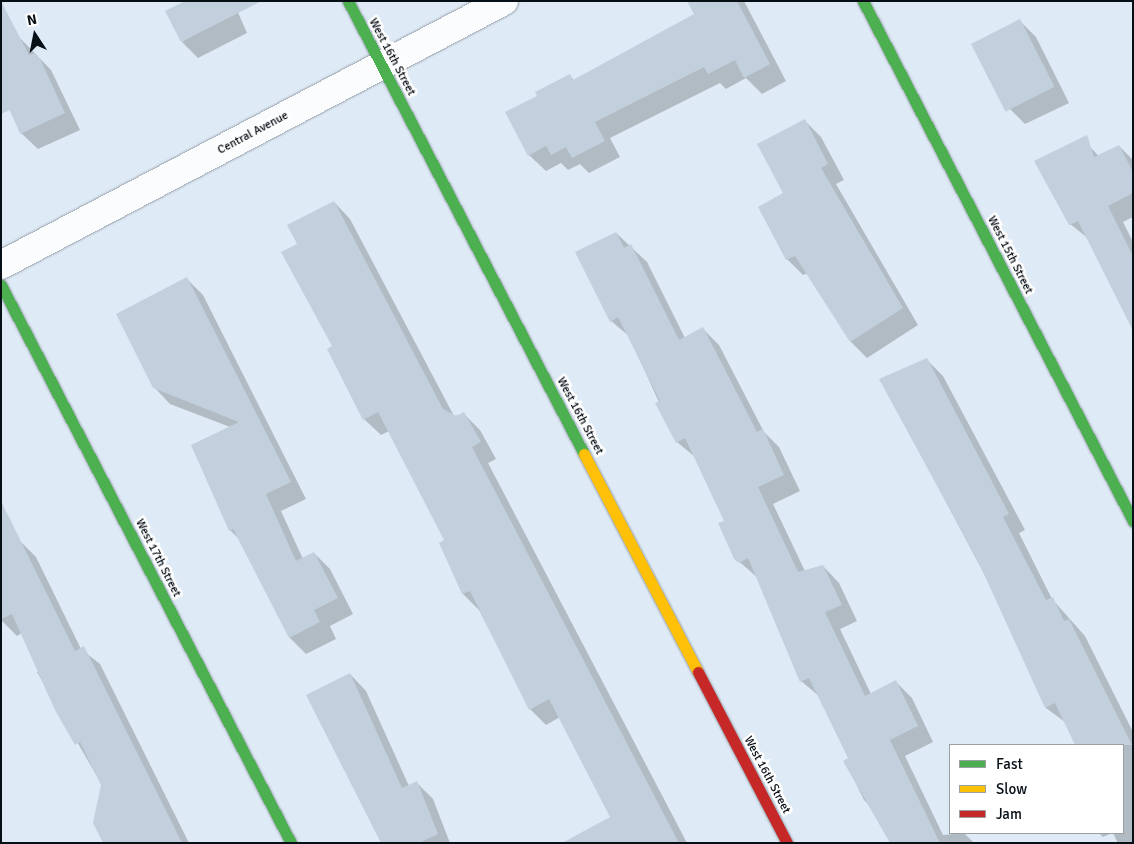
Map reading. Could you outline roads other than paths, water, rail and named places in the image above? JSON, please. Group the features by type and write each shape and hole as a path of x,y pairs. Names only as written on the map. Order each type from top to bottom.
{"street":[{"name":"West 16th Street","path":"348,1 787,843"},
{"name":"Central Avenue","path":"1,265 504,1"},
{"name":"West 15th Street","path":"863,1 1133,522"},
{"name":"West 17th Street","path":"1,285 291,843"}]}
